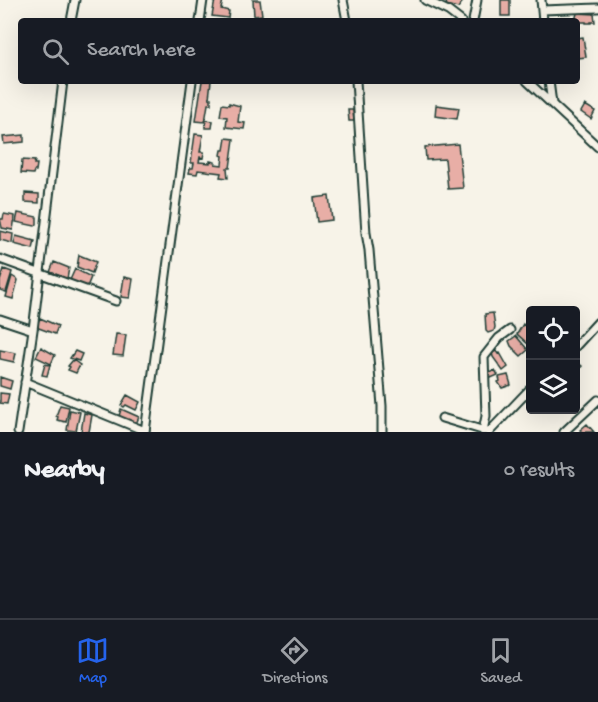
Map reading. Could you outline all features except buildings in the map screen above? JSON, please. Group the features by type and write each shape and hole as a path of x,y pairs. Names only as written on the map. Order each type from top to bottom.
{"street":[{"path":"72,18 75,0"},
{"path":"200,18 203,0"},
{"path":"344,0 347,18"},
{"path":"425,0 457,18"},
{"path":"474,18 477,0"},
{"path":"541,0 543,18"},
{"path":"542,10 598,8"},
{"path":"18,432 33,330 63,84"},
{"path":"25,382 145,431 192,84"},
{"path":"356,84 366,233 382,406 382,432"},
{"path":"530,84 598,147"},
{"path":"549,84 552,104"},
{"path":"0,260 117,301"},
{"path":"0,320 33,330"},
{"path":"580,342 598,322"},
{"path":"486,432 484,357 499,338 510,330"},
{"path":"486,432 526,394"},
{"path":"564,432 598,400"},
{"path":"442,418 486,432"}]}
